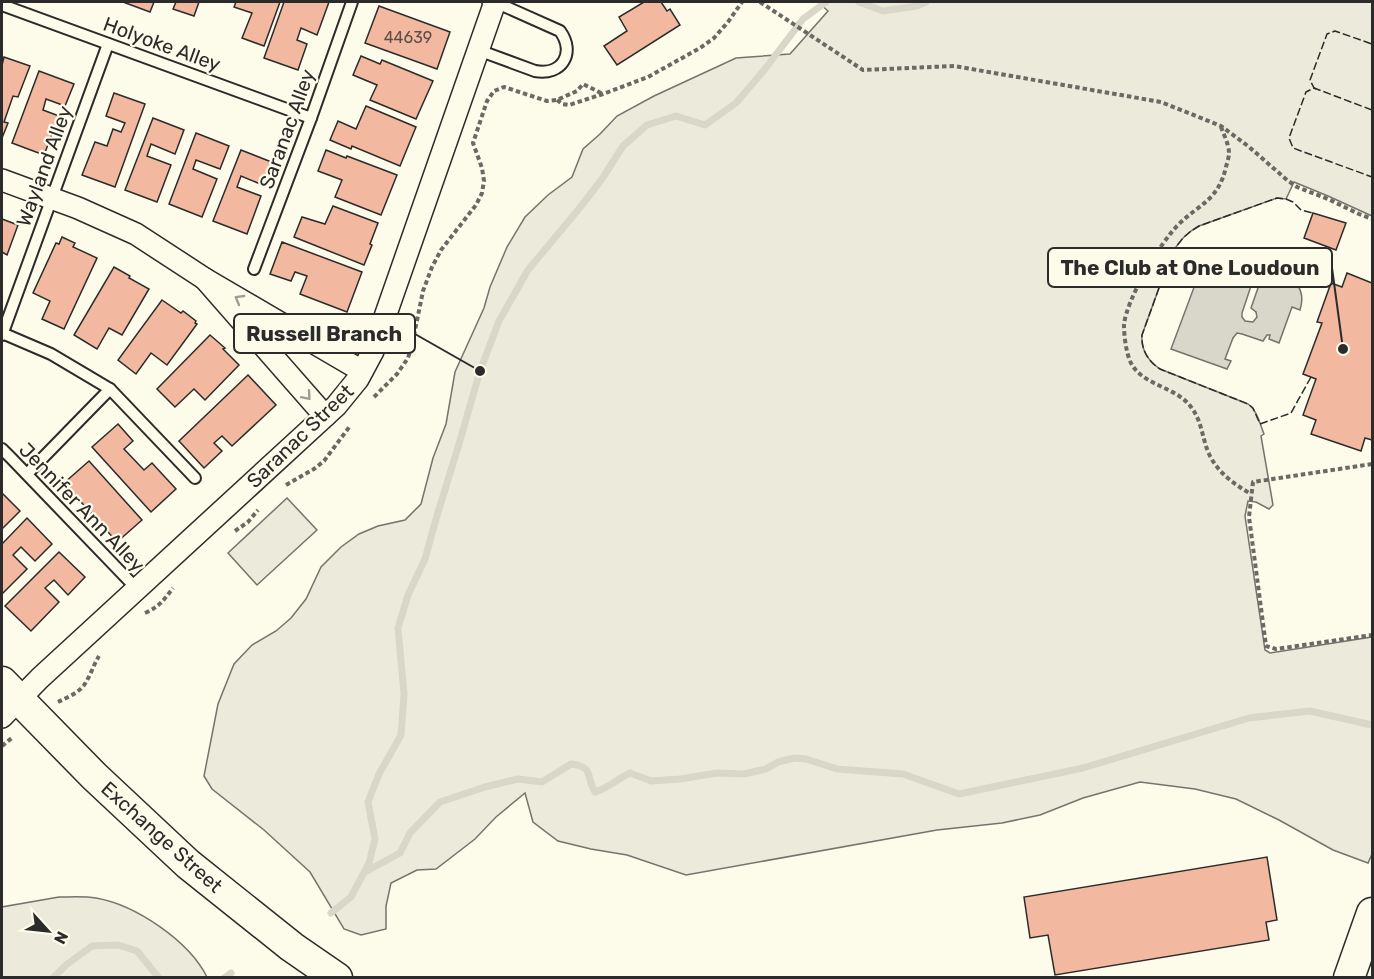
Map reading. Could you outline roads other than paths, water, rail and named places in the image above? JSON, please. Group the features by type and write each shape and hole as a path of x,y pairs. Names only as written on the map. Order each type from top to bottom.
{"street":[{"name":"Saranac Street","path":"7,699 137,590 336,406 358,379 377,341 494,2"},
{"path":"2,180 78,208 136,234 205,279 362,370"},
{"path":"205,279 325,416"},
{"name":"Exchange Street","path":"7,699 188,864 291,947 337,978"},
{"path":"1349,978 1372,913"}],"lane":[{"name":"Saranac Alley","path":"255,269 352,2"},
{"path":"478,50 544,73 553,71 566,57 565,38 560,31 494,2"},
{"name":"Holyoke Alley","path":"2,4 311,118"},
{"name":"Wayland Alley","path":"2,333 108,44"},
{"path":"2,333 51,354 110,389 195,478"},
{"path":"27,474 110,389"},
{"name":"Jennifer Ann Alley","path":"2,449 137,590"}],"waterway":[{"path":"331,913 351,897 369,863 375,839 368,802 379,774 401,735 404,694 398,628 408,595 425,559 480,371 499,321 528,270 602,179 623,146 647,125 676,116 705,125 736,103 803,19 826,2"},
{"path":"859,2 883,11 917,6 926,2"},
{"path":"365,872 400,853 410,833 440,802 518,779 542,782 571,764 579,765 587,770 595,792 630,773 651,781 717,773 744,774 766,769 778,762 794,758 806,759 837,769 903,774 959,794 1083,768 1249,718 1310,711 1372,725"},
{"path":"53,978 66,965 92,946 118,945 137,951 159,978"},
{"path":"224,978 231,973"}],"place":[{"name":"The Club at One Loudoun","path":"1343,349"},
{"name":"Russell Branch","path":"480,371"}]}
